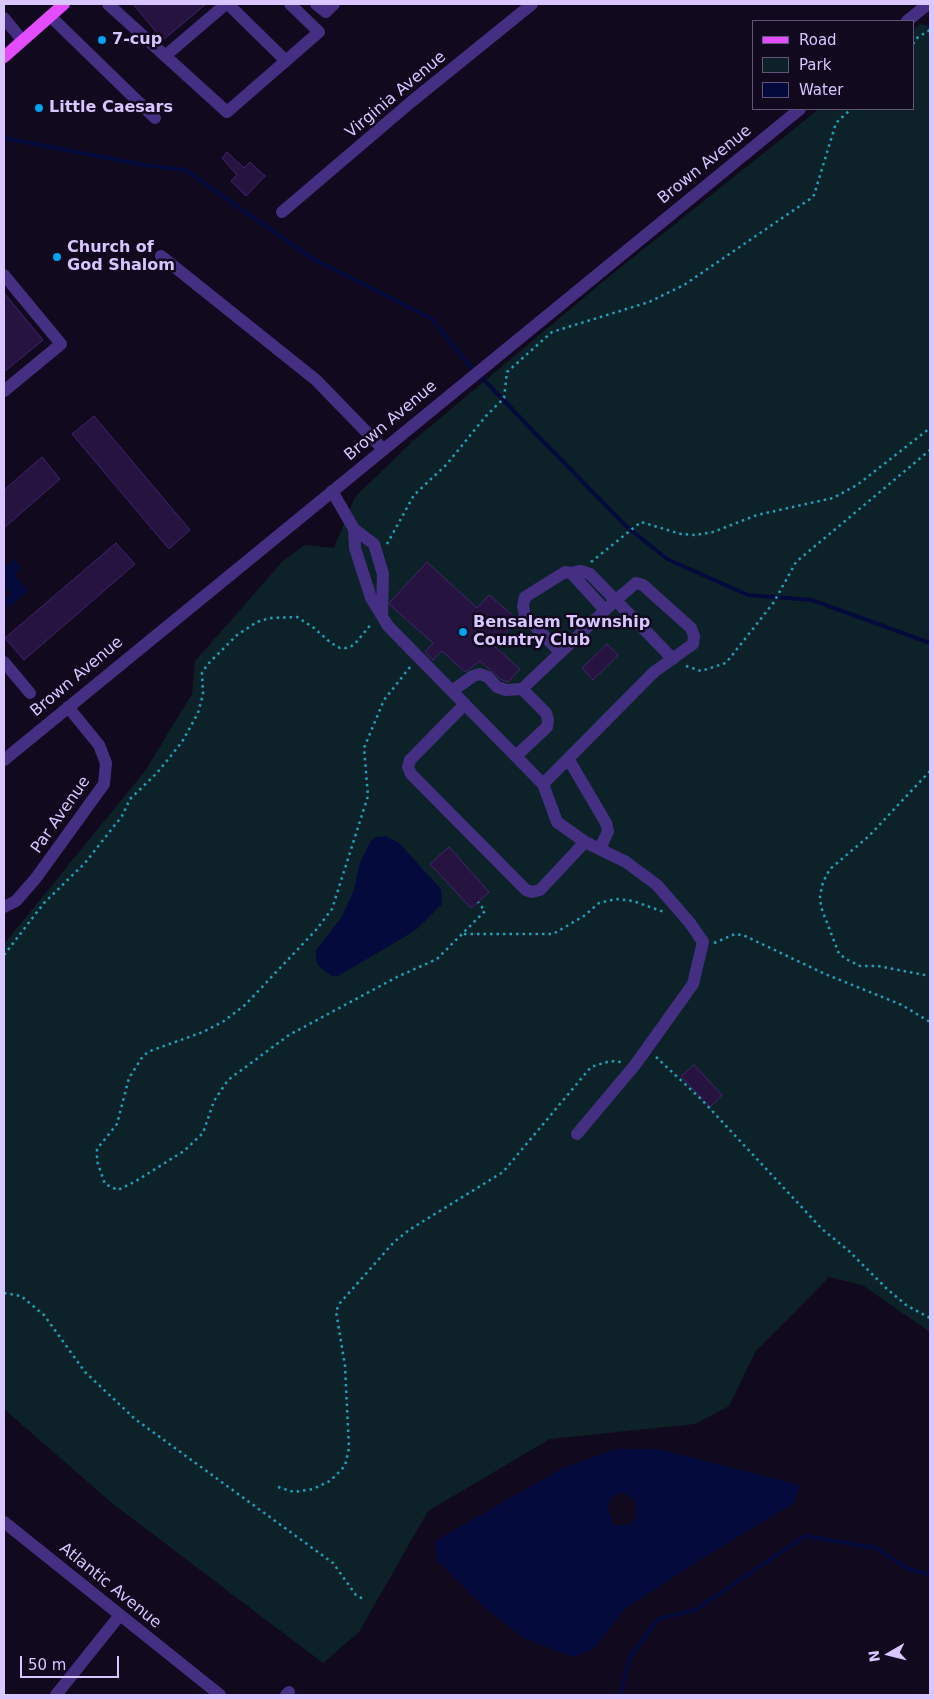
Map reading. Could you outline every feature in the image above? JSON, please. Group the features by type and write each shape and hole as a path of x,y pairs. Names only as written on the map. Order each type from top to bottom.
{"main road":[{"path":"4,57 64,4"}],"street":[{"path":"108,4 228,112 319,32 290,4"},
{"path":"165,56 227,4 286,61"},
{"path":"316,4 326,12 334,4"},
{"name":"Virginia Avenue","path":"282,212 411,102 532,4"},
{"path":"908,20 928,4"},
{"path":"50,16 155,118"},
{"path":"4,18 22,40"},
{"name":"Brown Avenue","path":"4,760 476,372 799,110"},
{"path":"161,256 316,380 383,449"},
{"path":"4,275 61,344 4,391"},
{"path":"332,491 354,529 374,544 383,574 382,614"},
{"path":"354,529 355,548 371,598 388,626 417,658 517,755 543,784 557,822 585,842 626,862 657,884 690,923 703,942 693,984 635,1065 577,1134"},
{"path":"560,652 525,616 523,606 526,598 559,574 581,571 590,574 617,599 673,659"},
{"path":"571,573 605,610"},
{"path":"452,691 473,676 480,674 488,677 497,687 506,690 522,689 636,583 643,584 691,628 694,636 693,644 654,672 569,760 543,784"},
{"path":"4,662 30,692"},
{"path":"517,755 547,727 548,720 546,713 522,689"},
{"path":"465,704 410,760 408,768 411,774 526,890 532,892 540,890 585,842"},
{"name":"Par Avenue","path":"4,907 16,901 36,878 104,784 106,763 99,745 68,707"},
{"path":"569,760 606,824 608,831 600,849"},
{"name":"Atlantic Avenue","path":"4,1522 220,1695"},
{"path":"56,1695 120,1615"}],"path":[{"path":"914,43 918,37 930,30"},
{"path":"379,559 414,495 446,465 504,398 507,372 552,332 649,302 684,285 810,199 814,195 836,123 850,110"},
{"path":"588,567 641,522 681,534 695,535 713,532 758,515 833,498 857,485 930,428"},
{"path":"673,659 695,670 726,664 774,602 796,562 930,450"},
{"path":"4,955 44,903 85,864 122,816 130,799 157,773 182,742 198,713 203,694 202,673 237,635 258,622 270,618 297,618 314,628 331,643 346,648 354,645 374,620 382,614"},
{"path":"417,658 384,700 364,748 368,796 332,909 316,930 244,1005 224,1021 203,1032 150,1051 143,1056 129,1078 117,1124 97,1149 97,1161 105,1184 118,1190 136,1182 184,1151 203,1134 223,1086 255,1058 288,1035 397,977 436,959 464,934 484,910 478,902"},
{"path":"930,771 869,836 830,869 823,882 820,896 821,907 839,954 843,957 860,966 878,966 930,976"},
{"path":"464,934 553,934 584,916 599,903 616,899 633,901 662,912 672,912"},
{"path":"703,942 720,942 735,934 743,936 805,962 826,974 902,1005 930,1022"},
{"path":"647,1049 702,1100 822,1229 849,1251 906,1305 930,1318"},
{"path":"278,1487 294,1492 313,1489 330,1481 345,1466 349,1448 345,1366 336,1311 340,1303 394,1242 409,1230 503,1172 591,1067 610,1061 635,1065"},
{"path":"4,1293 21,1296 44,1315 85,1372 135,1419 333,1563 356,1595 365,1600"}],"green space":[{"path":"920,24 930,26 930,1332 862,1285 829,1277 756,1351 729,1406 695,1424 550,1439 428,1511 359,1632 323,1663 113,1504 4,1409 4,944 145,771 192,694 195,661 284,560 305,545 334,548 355,497 414,440 611,275 818,110 914,110 914,29"}],"water":[{"path":"14,559 21,568 14,575 28,591 10,607 4,601 11,594 4,585 4,568"},
{"path":"386,836 399,843 441,889 442,904 418,928 403,938 338,976 331,976 316,961 316,950 341,918 353,893 360,863 370,842 376,837"},
{"path":"615,1449 658,1449 800,1485 794,1503 700,1560 625,1609 593,1649 573,1657 523,1638 483,1606 437,1560 435,1541 561,1469","holes":["623,1492 634,1500 637,1517 629,1525 614,1525 608,1508 611,1498"]}],"building":[{"path":"133,4 206,4 163,40"},
{"path":"227,152 244,168 250,162 265,176 246,196 231,181 237,175 222,158"},
{"path":"4,293 43,340 4,372"},
{"path":"94,416 190,530 169,549 72,434"},
{"path":"42,457 60,479 4,528 4,490"},
{"path":"116,543 135,564 24,660 5,638"},
{"name":"Bensalem Township Country Club","path":"427,562 477,608 489,595 518,620 494,646 520,669 508,682 502,680 480,661 465,672 442,651 433,660 425,652 433,643 390,605 390,602"},
{"path":"607,644 618,655 593,680 582,668"},
{"path":"449,847 489,892 471,908 430,864"},
{"path":"694,1065 722,1095 710,1107 681,1076"}],"waterway":[{"path":"4,138 144,165 185,170 313,259 432,319 464,359 626,526 667,559 748,595 812,600 930,643"},
{"path":"620,1695 630,1657 658,1619 695,1610 805,1536 876,1548 909,1569 930,1575"}],"place":[{"name":"7-cup","path":"102,40"},
{"name":"Little Caesars","path":"39,108"},
{"name":"Church of God Shalom","path":"57,257"},
{"name":"Bensalem Township Country Club","path":"463,632"}]}
